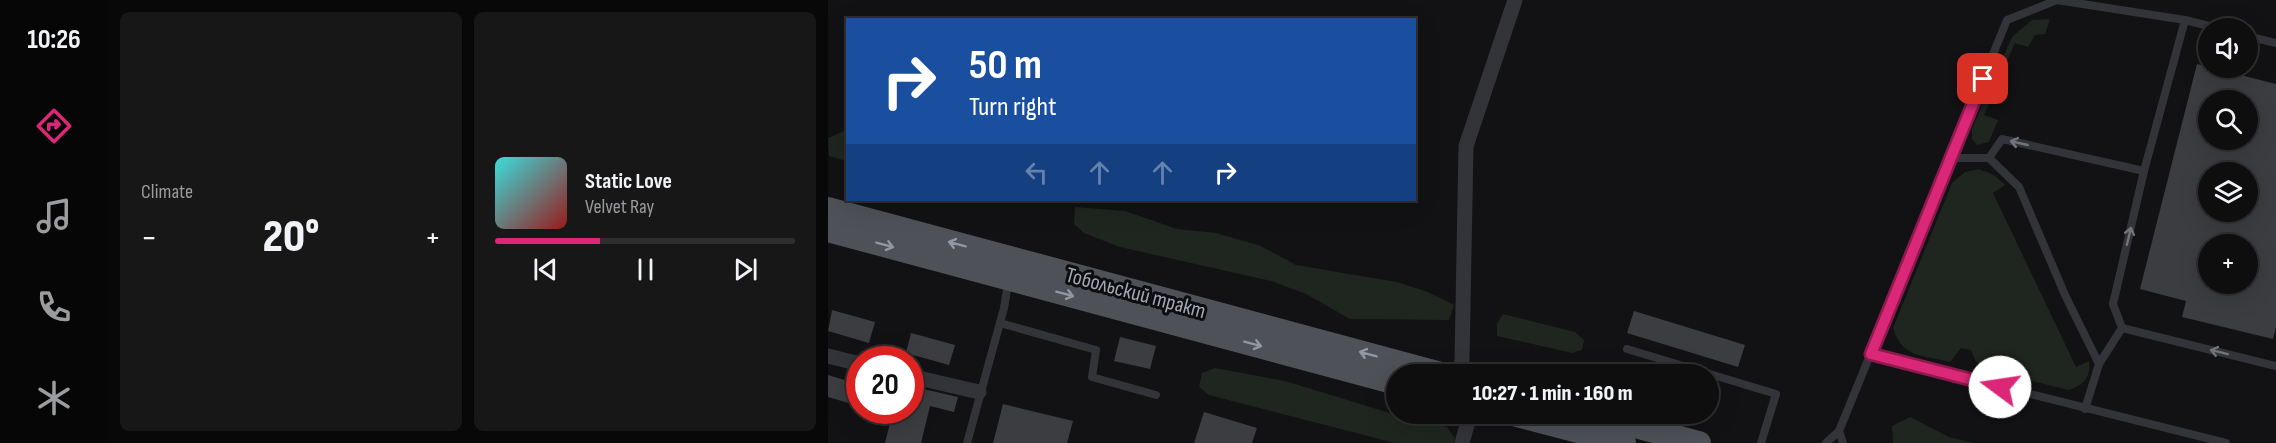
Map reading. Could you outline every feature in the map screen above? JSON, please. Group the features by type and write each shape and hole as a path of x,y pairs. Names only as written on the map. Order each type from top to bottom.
{"main road":[{"name":"Тобольский тракт","path":"828,209 1011,269 1386,380"},
{"name":"Тобольский тракт","path":"828,230 1011,269 1400,364"},
{"path":"1551,424 1624,443"},
{"path":"1628,424 1699,443"}],"street":[{"path":"1461,364 1466,146 1515,0"},
{"path":"828,356 846,360"},
{"path":"924,379 979,392"},
{"path":"1462,443 1467,424"}],"lane":[{"path":"1826,443 1839,431 2007,20 2056,0 2198,23"},
{"path":"2122,328 2113,304 2144,171 2185,20"},
{"path":"2258,39 2276,44"},
{"path":"1989,158 2002,139 2144,171"},
{"path":"1952,158 1989,158 2019,187 2065,295 2098,364"},
{"path":"967,443 979,392 1000,323 1011,269"},
{"path":"1000,323 1096,350 1092,377 1156,395"},
{"path":"2085,409 2098,364 2122,328"},
{"path":"2122,328 2276,366"},
{"path":"1628,349 1776,393 1761,443"},
{"path":"1871,354 2226,443"},
{"path":"1839,431 1843,443"}],"shaded area":[{"path":"2050,19 2045,34 2035,35 2028,47 2015,43 1984,115 1998,120 1989,142 1977,145 1972,139 1972,129 2012,37 2032,20"},
{"path":"846,130 846,161 829,156 828,138"},
{"path":"1979,169 1994,175 2005,185 1993,193 2076,367 2089,361 2088,376 2074,388 2069,390 1987,370 1976,362 1971,350 1961,348 1950,362 1914,354 1897,338 1893,328 1952,183 1965,172"},
{"path":"1075,207 1125,211 1177,229 1216,233 1261,246 1296,265 1397,282 1428,292 1454,305 1449,320 1350,319 1306,294 1271,281 1120,247 1084,233 1074,224"},
{"path":"1503,314 1575,332 1584,340 1582,350 1572,353 1497,336 1497,323"},
{"path":"1215,368 1285,381 1386,412 1386,424 1434,424 1447,427 1455,438 1454,443 1395,443 1209,395 1199,387 1202,373"},
{"path":"1910,417 1949,437 1973,443 1893,443 1892,426"}],"building":[{"path":"2197,64 2198,78 2252,78 2276,84 2276,327 2273,339 2182,317 2186,301 2140,289"},
{"path":"832,310 875,322 869,343 828,331"},
{"path":"1634,311 1745,345 1738,367 1627,333"},
{"path":"911,333 955,345 949,365 924,358 924,346 908,346"},
{"path":"1120,337 1156,346 1150,369 1114,361"},
{"path":"828,375 846,380 846,402 828,397"},
{"path":"924,389 958,397 954,412 930,406 921,443 885,443 890,424 924,424"},
{"path":"1003,404 1073,421 1067,443 993,443"},
{"path":"1204,412 1257,428 1252,443 1194,443"}],"route":[{"path":"1983,79 1871,354 2000,387"}]}
